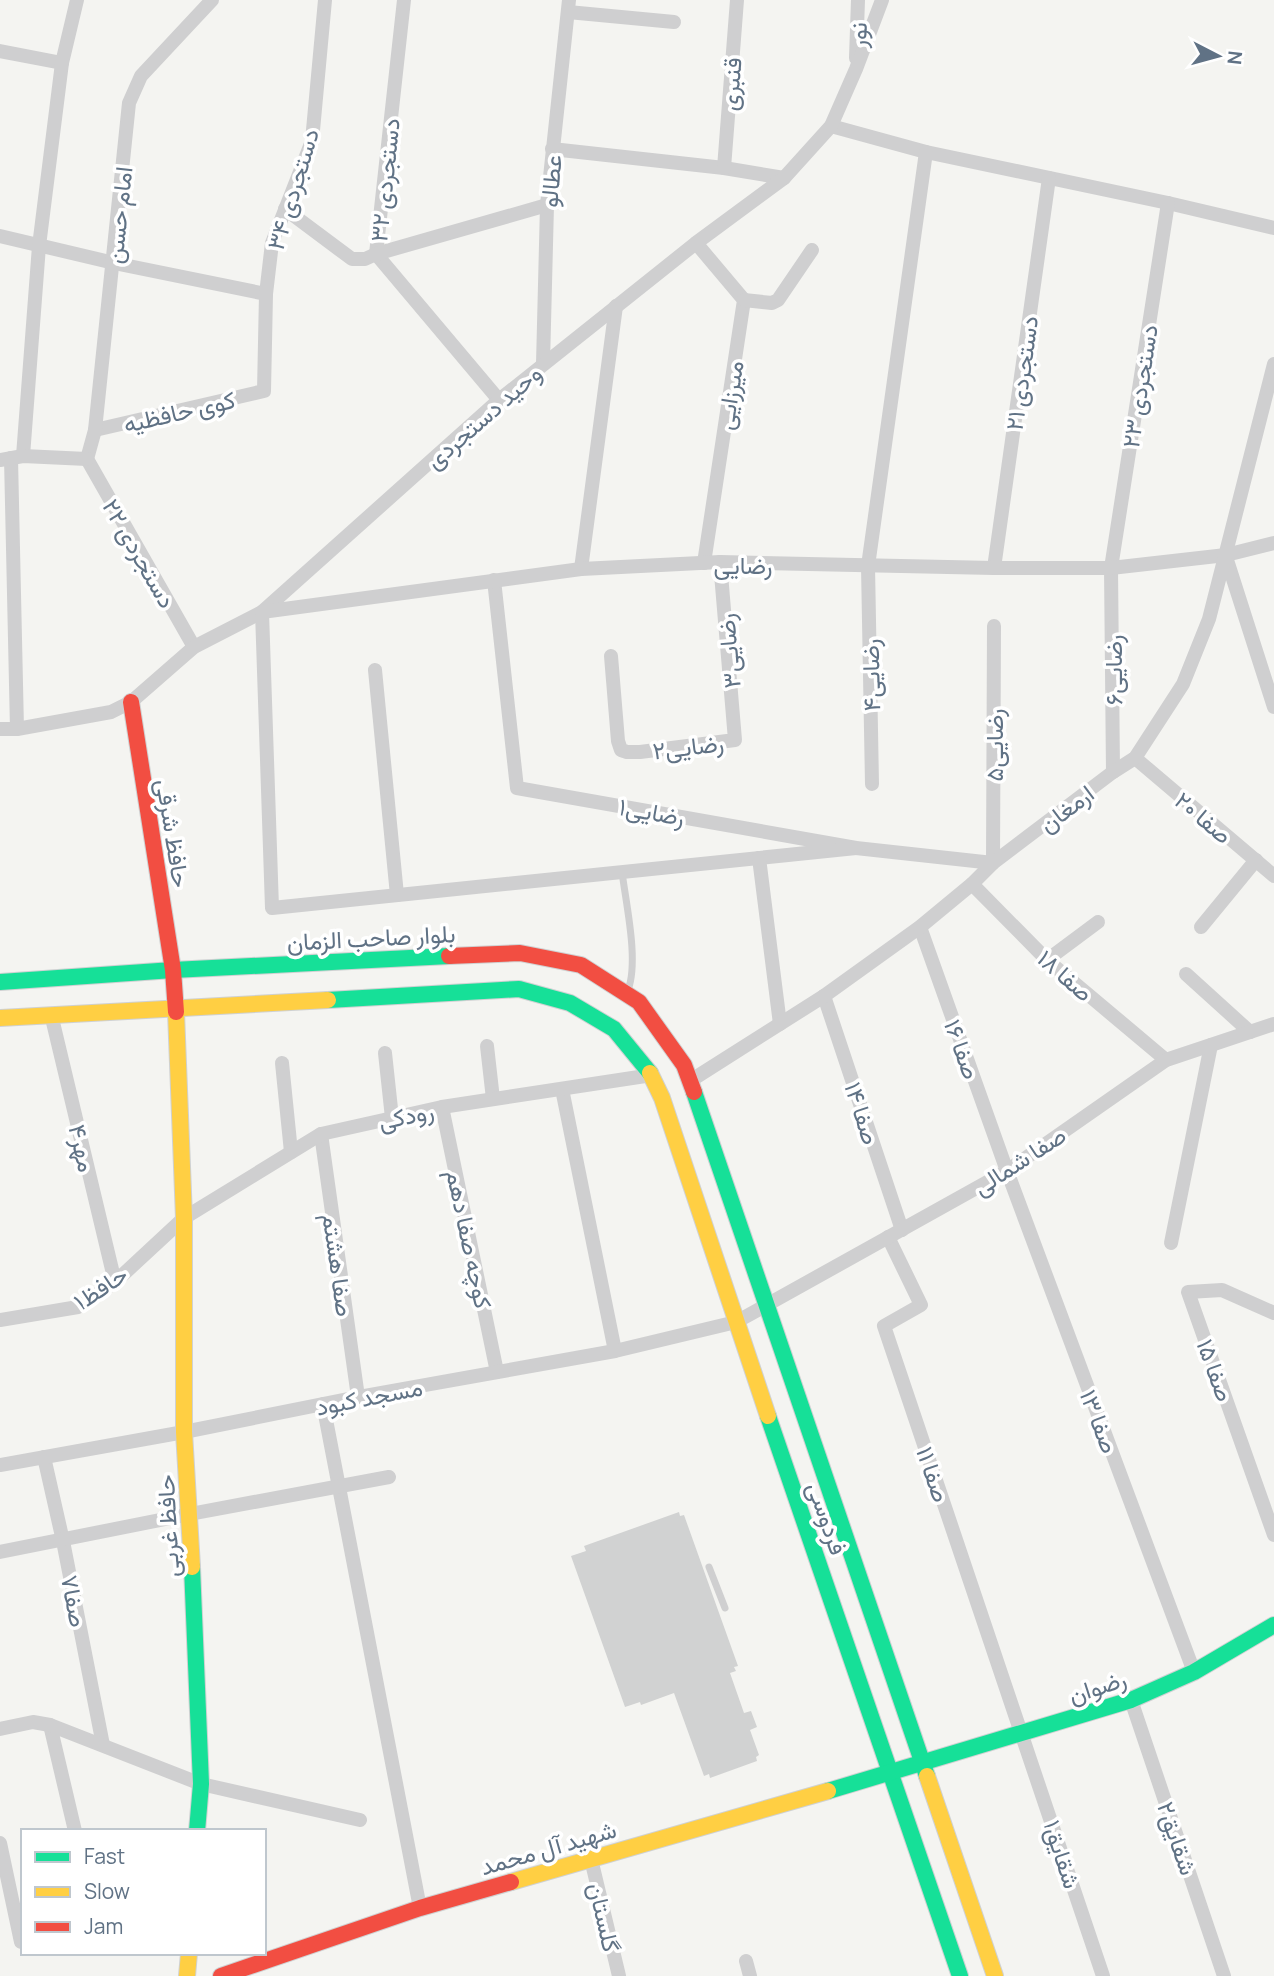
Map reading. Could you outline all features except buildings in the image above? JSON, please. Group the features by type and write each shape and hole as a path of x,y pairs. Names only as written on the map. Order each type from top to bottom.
{"main road":[{"name":"حافظ شرقی","path":"131,702 173,971 176,1007"},
{"name":"بلوار صاحب الزمان","path":"0,982 520,953 581,965 639,1003 684,1065 690,1081"},
{"path":"0,1018 519,989 570,1003 614,1029 652,1075"},
{"path":"176,1007 184,1219"},
{"name":"فردوسی","path":"652,1075 960,1976"},
{"name":"فردوسی","path":"690,1081 995,1976"},
{"name":"حافظ غربی","path":"184,1219 184,1432 201,1784 197,1829"},
{"name":"رضوان","path":"924,1763 1131,1700 1194,1672 1274,1625"},
{"name":"شهید آل محمد","path":"221,1976 262,1969 420,1908 924,1763"},
{"path":"187,1976 188,1955"}],"street":[{"path":"17,729 12,458 62,63 77,0"},
{"name":"امام حسن","path":"86,458 95,430 129,103 141,76 212,0"},
{"name":"دستجردی ۳۴","path":"264,391 266,293 272,243 312,141 325,0"},
{"name":"دستجردی ۳۲","path":"404,0 376,254 499,400"},
{"name":"قنبری","path":"724,168 737,0"},
{"name":"نور","path":"856,69 859,0"},
{"name":"وحید دستجردی","path":"0,729 17,729 111,712 131,702 194,647 262,612 499,400 695,243 784,178 831,126 882,0"},
{"path":"568,6 674,22"},
{"name":"عطالو","path":"543,364 547,205 568,6"},
{"path":"0,51 62,63"},
{"path":"831,126 926,152 1274,228"},
{"path":"552,149 724,168 784,178"},
{"name":"رضایی۴","path":"872,784 868,566 926,152"},
{"name":"دستجردی ۲۱","path":"994,568 1049,178"},
{"name":"دستجردی ۲۳","path":"1111,568 1168,203"},
{"path":"285,209 352,259 365,259 547,205"},
{"path":"0,236 114,263 266,293"},
{"path":"695,243 744,300 772,303 778,300 812,250"},
{"name":"میرزایی","path":"704,563 744,300"},
{"path":"581,569 616,306"},
{"name":"ارمغان","path":"690,1081 824,996 920,927 993,863 1112,772 1135,758 1183,684 1209,619 1274,364"},
{"name":"کوی حافظیه","path":"95,430 264,391"},
{"path":"12,458 86,458"},
{"name":"دستجردی ۲۲","path":"86,458 194,647"},
{"path":"1274,543 1226,555 1274,706"},
{"name":"رضایی","path":"262,612 581,569 720,562 1111,568 1226,555"},
{"name":"رضایی۳","path":"720,562 736,740"},
{"name":"رضایی۶","path":"1111,568 1112,772"},
{"name":"رضایی۱","path":"494,580 517,788 856,848 993,863"},
{"path":"262,612 272,908 856,848"},
{"name":"رضایی۵","path":"993,626 993,863"},
{"name":"رضایی۲","path":"611,656 621,750 640,751 736,740"},
{"path":"374,670 397,895"},
{"name":"صفا ۲۰","path":"1135,758 1274,876"},
{"path":"759,858 780,1024"},
{"path":"1201,927 1256,860"},
{"name":"صفا ۱۸","path":"972,884 1047,960 1166,1060"},
{"path":"1047,960 1098,922"},
{"name":"صفا ۱۶","path":"920,927 1007,1171"},
{"path":"1186,974 1250,1032"},
{"name":"صفا ۱۴","path":"824,996 902,1230"},
{"name":"مهر۴","path":"51,1014 115,1282"},
{"name":"صفا شمالی","path":"736,1322 1007,1171 1166,1060 1274,1024"},
{"path":"487,1045 493,1099"},
{"path":"1171,1243 1211,1045"},
{"path":"384,1053 392,1118"},
{"path":"282,1063 291,1152"},
{"name":"رودکی","path":"184,1219 321,1134 442,1107 652,1075"},
{"path":"562,1089 615,1351"},
{"name":"کوچه صفا دهم","path":"442,1107 498,1372"},
{"name":"صفا هشتم","path":"321,1134 358,1397"},
{"name":"صفا ۱۳","path":"1007,1171 1194,1672"},
{"name":"حافظ۱","path":"0,1320 78,1307 115,1282 184,1219"},
{"name":"صفا ۱۱","path":"888,1237 921,1305 884,1326 1023,1733"},
{"name":"صفا ۱۵","path":"1274,1313 1222,1290 1188,1292 1274,1535"},
{"name":"مسجد کبود","path":"0,1465 615,1351 736,1322"},
{"path":"323,1404 420,1908"},
{"name":"صفا۷","path":"44,1457 103,1745"},
{"path":"0,1552 389,1477"},
{"name":"شقایق۲","path":"1131,1700 1224,1976"},
{"path":"0,1729 33,1722 50,1724 201,1784 360,1820"},
{"path":"50,1724 75,1829"},
{"name":"شقایق۱","path":"1023,1733 1103,1976"},
{"path":"0,1843 21,1942"},
{"name":"گلستان","path":"591,1859 619,1976"},
{"path":"746,1961 750,1976"}],"lane":[{"path":"622,872 632,954 632,979 626,994"},
{"path":"709,1567 725,1608"}],"traffic: fast":[{"path":"0,982 449,956"},
{"path":"328,1000 519,989 570,1003 614,1029 650,1073"},
{"path":"694,1092 927,1776"},
{"path":"768,1416 960,1976"},
{"path":"192,1567 201,1784 197,1829"},
{"path":"828,1791 1131,1700 1194,1672 1274,1625"}],"traffic: slow":[{"path":"0,1018 328,1000"},
{"path":"176,1012 184,1218 184,1432 192,1567"},
{"path":"650,1073 662,1098 768,1416"},
{"path":"927,1776 995,1976"},
{"path":"511,1882 828,1791"},
{"path":"187,1976 189,1955"}],"traffic: jam":[{"path":"131,702 173,970 176,1012"},
{"path":"449,956 520,953 581,965 639,1002 684,1065 694,1092"},
{"path":"221,1976 420,1908 511,1882"}]}
